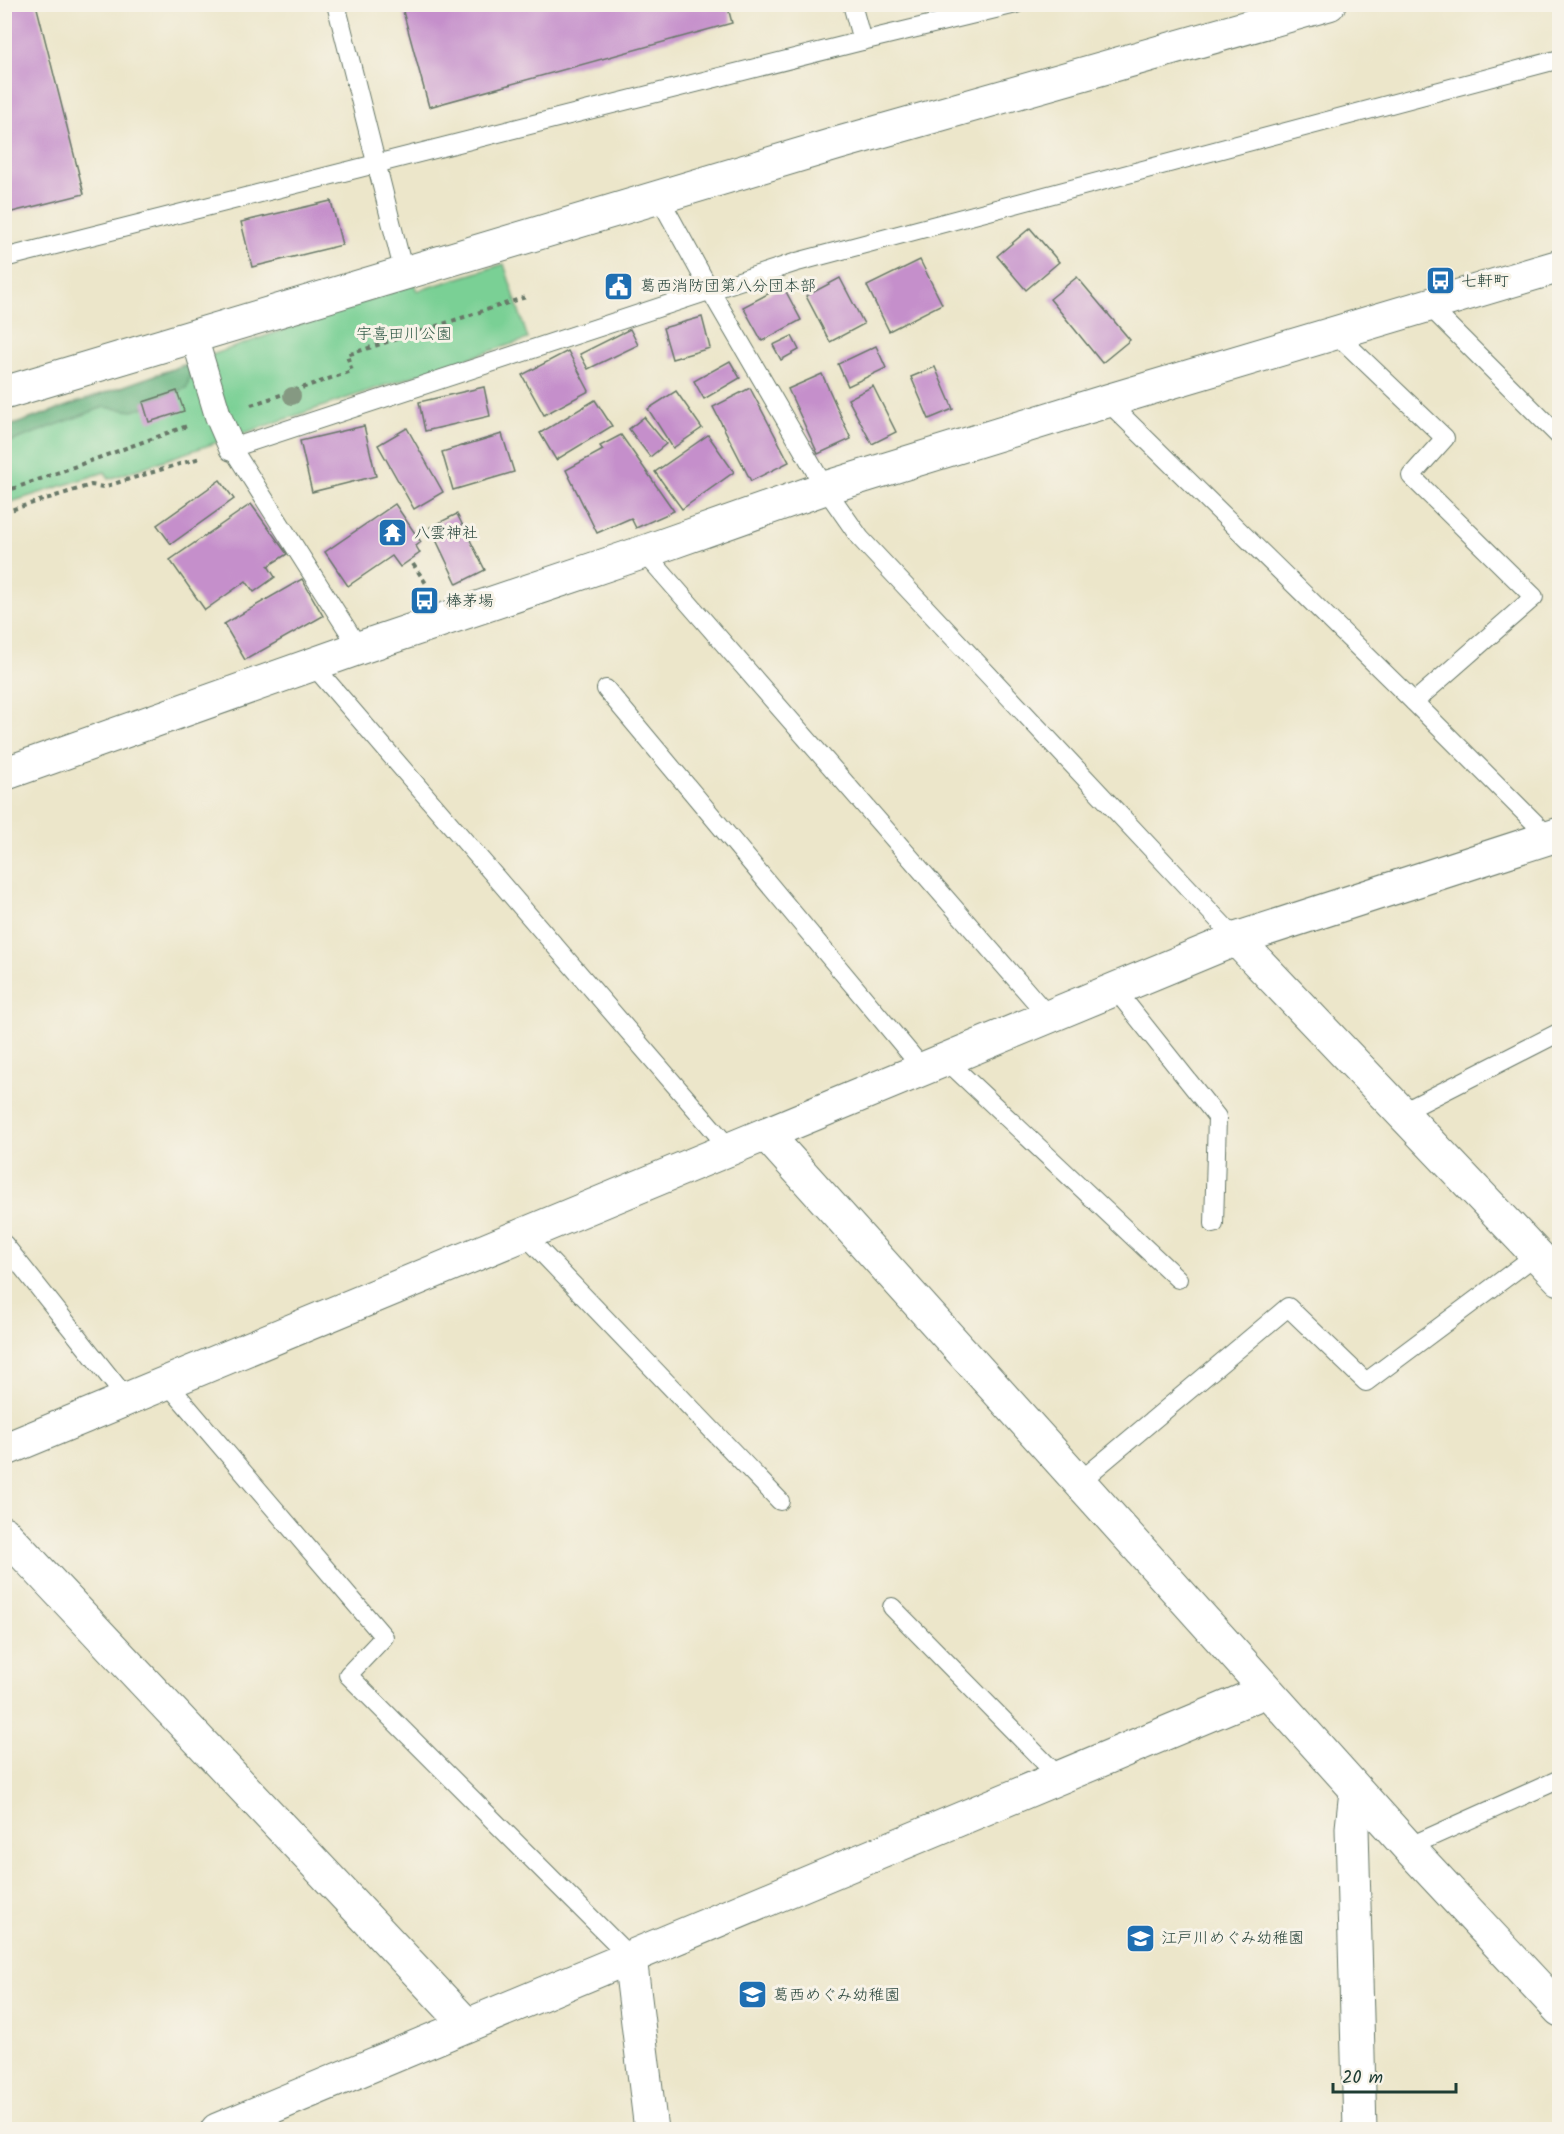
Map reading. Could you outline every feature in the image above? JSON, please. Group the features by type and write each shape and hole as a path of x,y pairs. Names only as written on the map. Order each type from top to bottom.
{"street":[{"path":"4,393 836,144 1329,4"},
{"path":"4,774 313,664 825,488 1560,266"},
{"path":"194,336 218,416 232,448"},
{"path":"4,1450 1236,939 1554,836"},
{"path":"1236,939 1560,1279"},
{"path":"766,1134 1356,1791 1560,2010"},
{"path":"4,1533 467,2025"},
{"path":"217,2130 1266,1691"},
{"path":"1356,1791 1352,1828 1360,2130"},
{"path":"630,1957 651,2130"}],"lane":[{"path":"336,4 404,273"},
{"path":"852,4 862,41"},
{"path":"4,258 1016,4"},
{"path":"359,648 232,448 809,259 1560,59"},
{"path":"659,197 825,488 860,538 1236,939"},
{"path":"1428,305 1560,437"},
{"path":"1335,333 1445,438 1411,477 1534,597 1414,702"},
{"path":"1107,401 1554,836"},
{"path":"644,552 1049,1017"},
{"path":"313,664 730,1149"},
{"path":"606,689 934,1064 1178,1279"},
{"path":"1115,989 1217,1117 1214,1224"},
{"path":"1401,1113 1560,1032"},
{"path":"525,1235 780,1501"},
{"path":"4,1244 127,1399"},
{"path":"1078,1483 1288,1307 1366,1382 1536,1255"},
{"path":"167,1383 384,1637 348,1675 630,1957"},
{"path":"892,1607 1060,1778"},
{"path":"1408,1848 1560,1779"}],"path":[{"path":"4,492 156,437 351,371 347,355 526,297"},
{"path":"4,512 91,485 104,487 232,448"}],"green space":[{"name":"宇喜田川公園","path":"504,264 528,339 109,479 105,472 5,504 4,428 414,284 417,291"},
{"path":"188,364 190,373 187,388 144,402 145,407 133,411 104,407 5,444 5,428"}],"building":[{"path":"4,4 36,4 84,194 4,214"},
{"path":"401,4 727,4 732,23 429,107"},
{"path":"331,201 342,245 252,267 241,222"},
{"path":"1030,228 1059,262 1026,290 997,256"},
{"path":"920,260 942,304 889,331 867,286"},
{"path":"1077,277 1130,340 1102,363 1050,299"},
{"path":"840,278 864,324 830,342 806,296"},
{"path":"783,286 801,320 762,341 743,307"},
{"path":"702,317 710,348 672,359 663,328"},
{"path":"630,329 638,345 588,369 580,354"},
{"path":"792,336 799,350 781,360 773,345"},
{"path":"876,346 886,368 848,386 838,364"},
{"path":"568,351 589,391 544,415 522,375"},
{"path":"730,361 740,378 704,399 694,381"},
{"path":"935,367 953,409 929,419 911,377"},
{"path":"822,374 851,439 818,454 788,389"},
{"path":"873,386 896,432 872,444 848,399"},
{"path":"484,387 490,416 425,431 419,402"},
{"path":"750,388 789,462 751,481 713,407"},
{"path":"177,391 184,411 149,422 143,402"},
{"path":"676,391 702,428 673,448 648,409"},
{"path":"595,400 612,426 556,460 540,433"},
{"path":"644,417 666,444 650,457 629,429"},
{"path":"364,426 376,476 312,492 300,441"},
{"path":"407,428 443,492 414,509 378,445"},
{"path":"502,434 514,472 453,490 442,452"},
{"path":"621,435 674,511 636,528 631,518 597,533 566,470 603,450 600,446"},
{"path":"708,435 734,472 682,509 655,472"},
{"path":"220,480 234,499 171,544 157,525"},
{"path":"251,504 287,554 268,566 275,577 254,592 246,581 205,610 170,560"},
{"path":"395,504 421,542 416,546 420,553 400,567 392,556 348,586 325,552"},
{"path":"457,514 485,570 457,584 430,527"},
{"path":"302,579 323,616 245,660 224,624"}],"place":[{"name":"七軒町","path":"1440,281"},
{"name":"葛西消防団第八分団本部","path":"619,286"},
{"name":"八雲神社","path":"393,533"},
{"name":"棒茅場","path":"425,601"},
{"name":"江戸川めぐみ幼稚園","path":"1140,1938"},
{"name":"葛西めぐみ幼稚園","path":"752,1995"}]}
